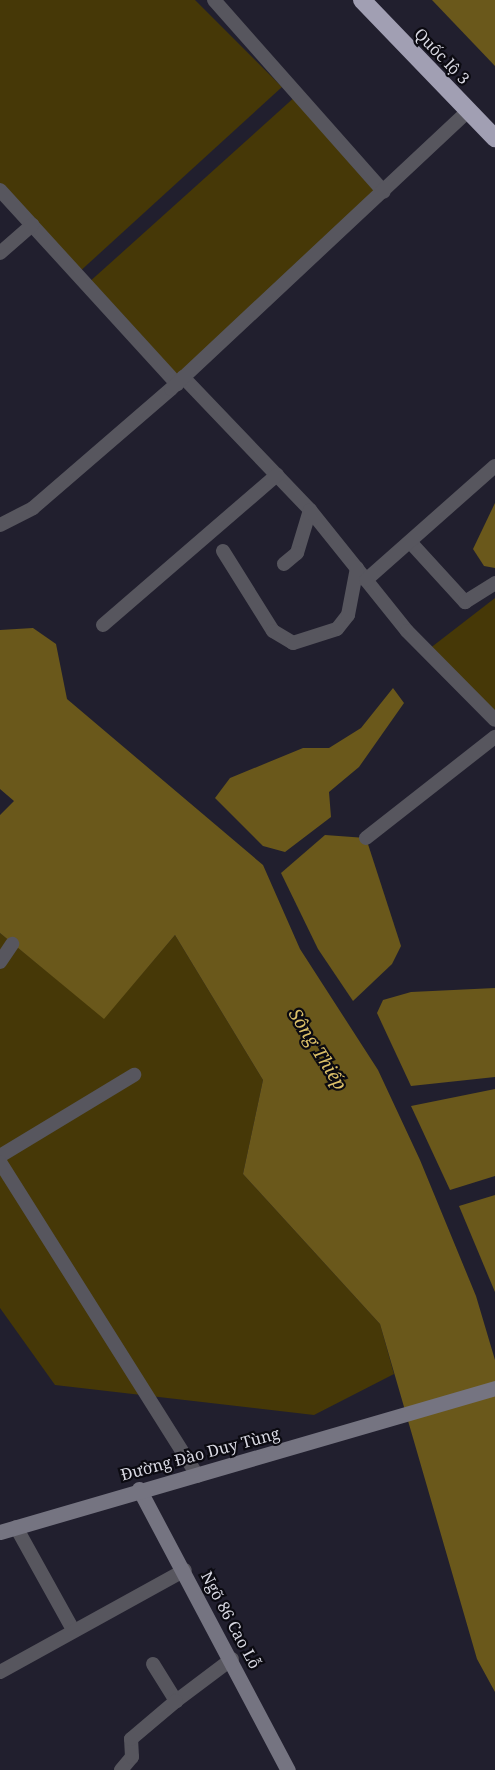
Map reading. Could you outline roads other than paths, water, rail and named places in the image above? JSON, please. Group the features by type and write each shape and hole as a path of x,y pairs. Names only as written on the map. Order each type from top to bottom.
{"highway":[{"name":"Quốc lộ 3","path":"362,0 495,137"}],"street":[{"path":"214,0 384,192"},
{"path":"1,523 33,508 180,381 468,111"},
{"path":"0,190 180,381 310,510 407,631 495,720"},
{"path":"0,254 32,225"},
{"path":"366,580 412,544 495,466"},
{"path":"103,625 277,475"},
{"path":"284,564 297,553 310,510"},
{"path":"412,544 465,602 495,583"},
{"path":"223,551 273,631 293,643 337,629 348,615 357,568"},
{"path":"366,838 495,737"},
{"path":"0,962 12,944"},
{"path":"0,1156 134,1075"},
{"path":"0,1162 198,1476"},
{"name":"Đường Đào Duy Tùng","path":"0,1532 139,1489 198,1476 495,1388"},
{"name":"Ngõ 86 Cao Lỗ","path":"139,1489 185,1570 288,1770"},
{"path":"16,1527 73,1630"},
{"path":"0,1672 185,1570"},
{"path":"122,1770 132,1757 131,1739 176,1701 232,1659"},
{"path":"153,1664 176,1701"}],"water":[{"path":"432,0 495,0 495,66"},
{"path":"495,503 495,568 484,566 473,549"},
{"name":"Sông Thiếp","path":"33,628 56,644 67,699 263,865 300,949 378,1070 420,1160 476,1296 495,1360 495,1692 477,1659 380,1324 243,1174 263,1080 175,935 104,1019 0,933 0,815 14,801 0,789 0,630"},
{"path":"393,688 404,703 359,767 329,792 331,817 285,852 263,846 215,798 230,778 303,748 329,748 361,728"},
{"path":"325,835 366,838 401,946 392,964 353,1001 318,949 281,873"},
{"path":"495,988 495,1077 411,1086 377,1013 383,1000 411,992"},
{"path":"495,1089 495,1176 450,1190 411,1106"},
{"path":"495,1195 495,1292 459,1206"}]}
